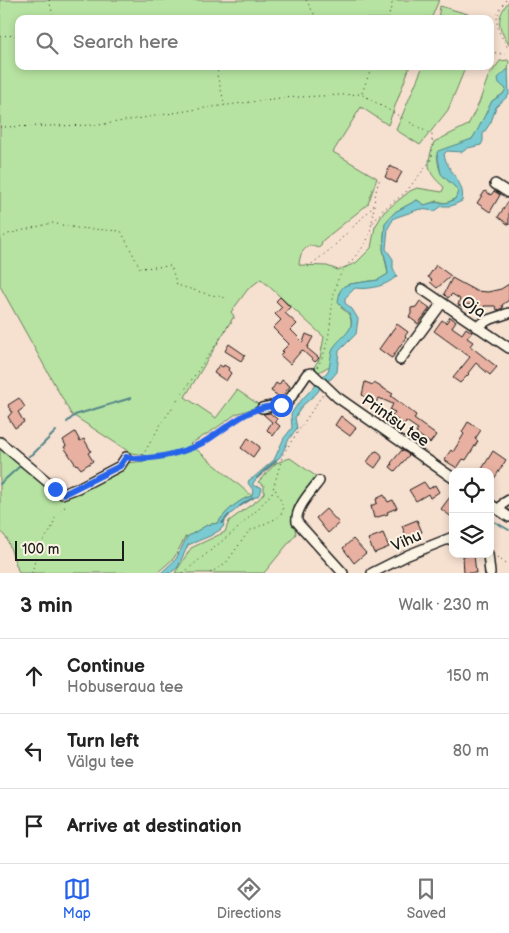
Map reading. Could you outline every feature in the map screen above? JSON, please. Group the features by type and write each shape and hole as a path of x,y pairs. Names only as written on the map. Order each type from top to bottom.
{"street":[{"path":"495,184 509,194"},
{"name":"Oja","path":"422,289 509,348"},
{"path":"400,360 442,303"},
{"path":"476,327 488,320 509,313"},
{"path":"262,408 287,403 307,374 321,381"},
{"name":"Printsu tee","path":"321,381 338,397 449,475"},
{"path":"0,442 55,489 64,494 120,466 126,457"},
{"path":"319,481 299,510 296,517 297,522 343,573"},
{"path":"499,510 509,500"},
{"path":"494,507 509,517"},
{"name":"Vihu","path":"372,573 408,555 449,539"},
{"path":"490,558 490,573"}],"path":[{"path":"49,0 53,15"},
{"path":"306,0 315,15"},
{"path":"389,15 393,0"},
{"path":"506,0 499,10 497,24 499,33 509,50"},
{"path":"0,36 15,36"},
{"path":"494,53 509,55"},
{"path":"218,70 217,75 225,105"},
{"path":"361,94 370,70"},
{"path":"0,127 99,125 280,98 361,94 432,135 432,158 429,163 405,193 384,210 372,224"},
{"path":"183,573 237,529 272,493 283,454 321,381 321,360 328,338 330,317 338,280 362,248 372,224 375,196 380,178"},
{"path":"308,267 332,248 374,206"},
{"path":"0,239 8,234 52,223 77,228 121,231 140,268 171,266 177,285 227,298"},
{"path":"140,460 161,424 235,317"},
{"path":"126,457 140,460 193,447 211,438 239,417 262,408"},
{"path":"210,573 226,562 249,531 280,515 282,503 273,486"},
{"path":"32,573 38,548 51,530 57,512 65,507 64,494"},
{"path":"494,557 509,566"}],"green space":[{"path":"0,0 439,0 433,15 15,15 15,70 409,70 388,125 361,107 333,152 377,178 368,204 322,241 321,246 318,248 310,245 305,249 300,258 299,265 327,266 338,270 356,263 371,248 375,227 384,212 410,191 417,188 442,192 444,187 433,176 429,167 434,142 468,125 479,103 488,77 500,61 508,60 509,62 506,89 503,94 492,101 479,129 472,139 437,153 441,172 458,192 455,199 446,203 437,201 425,205 417,200 395,212 385,223 383,249 388,274 378,280 350,284 341,308 350,317 350,330 333,350 331,365 319,372 314,367 320,358 324,337 261,279 248,289 231,312 234,316 185,397 216,418 237,390 261,406 236,414 190,444 252,496 232,507 218,523 207,525 186,536 174,558 157,573 19,573 7,539 0,530 0,446 57,494 127,463 144,461 145,455 131,453 71,414 0,286"},
{"path":"509,1 509,45 500,28 500,18"},
{"path":"440,6 471,15 439,15"},
{"path":"421,70 464,70 448,110 420,145 396,130"},
{"path":"290,458 317,477 293,516 296,534 264,573 175,573 191,548 225,532 229,521 259,499 264,493 264,485 258,482 276,463"}],"water":[{"path":"508,69 509,95 496,107 491,122 483,134 481,145 468,148 462,152 447,151 444,154 461,188 462,201 451,206 442,206 435,211 420,209 394,218 388,228 386,249 393,259 393,268 397,276 378,286 355,288 345,298 345,303 352,309 358,319 356,334 339,351 337,372 331,379 324,382 317,393 303,405 297,414 295,418 297,428 280,457 263,471 253,483 253,486 261,487 262,489 258,496 246,501 226,518 220,530 188,545 178,567 171,573 161,573 176,559 187,537 207,525 218,523 232,507 252,496 253,490 248,483 249,480 274,460 284,438 292,428 291,414 328,371 334,347 350,328 351,319 349,314 338,302 340,291 344,286 378,280 388,274 383,249 385,223 395,212 417,200 425,205 455,199 458,192 457,189 441,174 437,153 472,139 492,101 503,94 506,89 499,83 498,78"}],"building":[{"path":"390,166 402,172 396,183 385,177"},
{"path":"485,191 491,195 494,191 500,195 490,212 477,203"},
{"path":"509,200 509,225 498,217"},
{"path":"436,265 451,276 437,288 430,282 432,280 428,277"},
{"path":"452,278 476,291 488,292 501,289 509,284 509,300 502,305 503,308 497,310 495,306 484,306 483,311 477,311 477,308 472,305 466,304 464,307 458,305 460,299 452,294 448,298 444,294"},
{"path":"280,297 290,307 285,313 297,324 291,330 303,342 306,334 313,337 307,348 319,358 315,362 302,350 290,364 280,355 289,344 273,328 281,320 275,314 282,307 276,301"},
{"path":"420,301 430,308 418,324 409,317 411,308 416,307"},
{"path":"450,317 456,321 452,327 462,334 466,328 472,332 467,338 473,342 470,346 497,367 490,375 476,363 460,383 453,378 470,357 434,331 442,320 446,323"},
{"path":"397,324 408,332 392,358 379,349"},
{"path":"229,344 245,355 241,361 225,351"},
{"path":"219,365 229,368 228,370 231,373 226,381 214,373"},
{"path":"282,380 290,386 281,398 271,391 276,383 279,385"},
{"path":"365,382 373,385 374,383 393,394 391,396 416,415 414,419 436,435 430,443 416,433 418,429 406,421 404,425 392,416 395,412 390,410 393,404 379,398 375,404 366,399 362,395"},
{"path":"19,398 25,407 18,412 24,422 15,428 8,417 12,412 8,405"},
{"path":"270,413 277,419 275,422 280,426 273,436 267,430 272,422 263,414"},
{"path":"341,416 356,428 350,436 335,425"},
{"path":"468,422 481,430 475,439 478,441 466,460 463,459 457,468 444,460 451,450 453,452 464,434 462,432"},
{"path":"75,432 80,441 84,439 91,451 88,453 93,461 81,469 76,465 64,447 66,446 63,440"},
{"path":"248,438 260,447 253,457 241,448"},
{"path":"402,450 409,455 395,471 390,467 391,463"},
{"path":"377,451 381,454 382,458 375,468 367,462 374,452"},
{"path":"493,451 506,460 494,479 494,468 482,468"},
{"path":"424,482 429,489 435,485 439,492 430,498 428,494 416,501 409,490"},
{"path":"384,495 388,502 393,500 397,508 387,512 388,514 374,518 371,506 377,503 376,499"},
{"path":"449,498 449,515 441,509"},
{"path":"326,509 339,523 328,533 316,518"},
{"path":"417,520 422,532 407,538 402,526"},
{"path":"383,533 389,547 374,553 368,539"},
{"path":"353,539 366,553 354,563 343,548"},
{"path":"463,558 474,558 476,573 464,573"}],"waterway":[{"path":"67,422 75,415 131,398"},
{"path":"29,456 56,431"},
{"path":"257,478 276,461"},
{"path":"0,484 20,466"},
{"path":"240,506 253,498"},
{"path":"222,523 229,515"},
{"path":"495,522 509,530"}],"route":[{"path":"55,489 64,494 78,488 120,466 126,457 140,460 193,447 211,438 239,417 269,406 281,405"}]}
